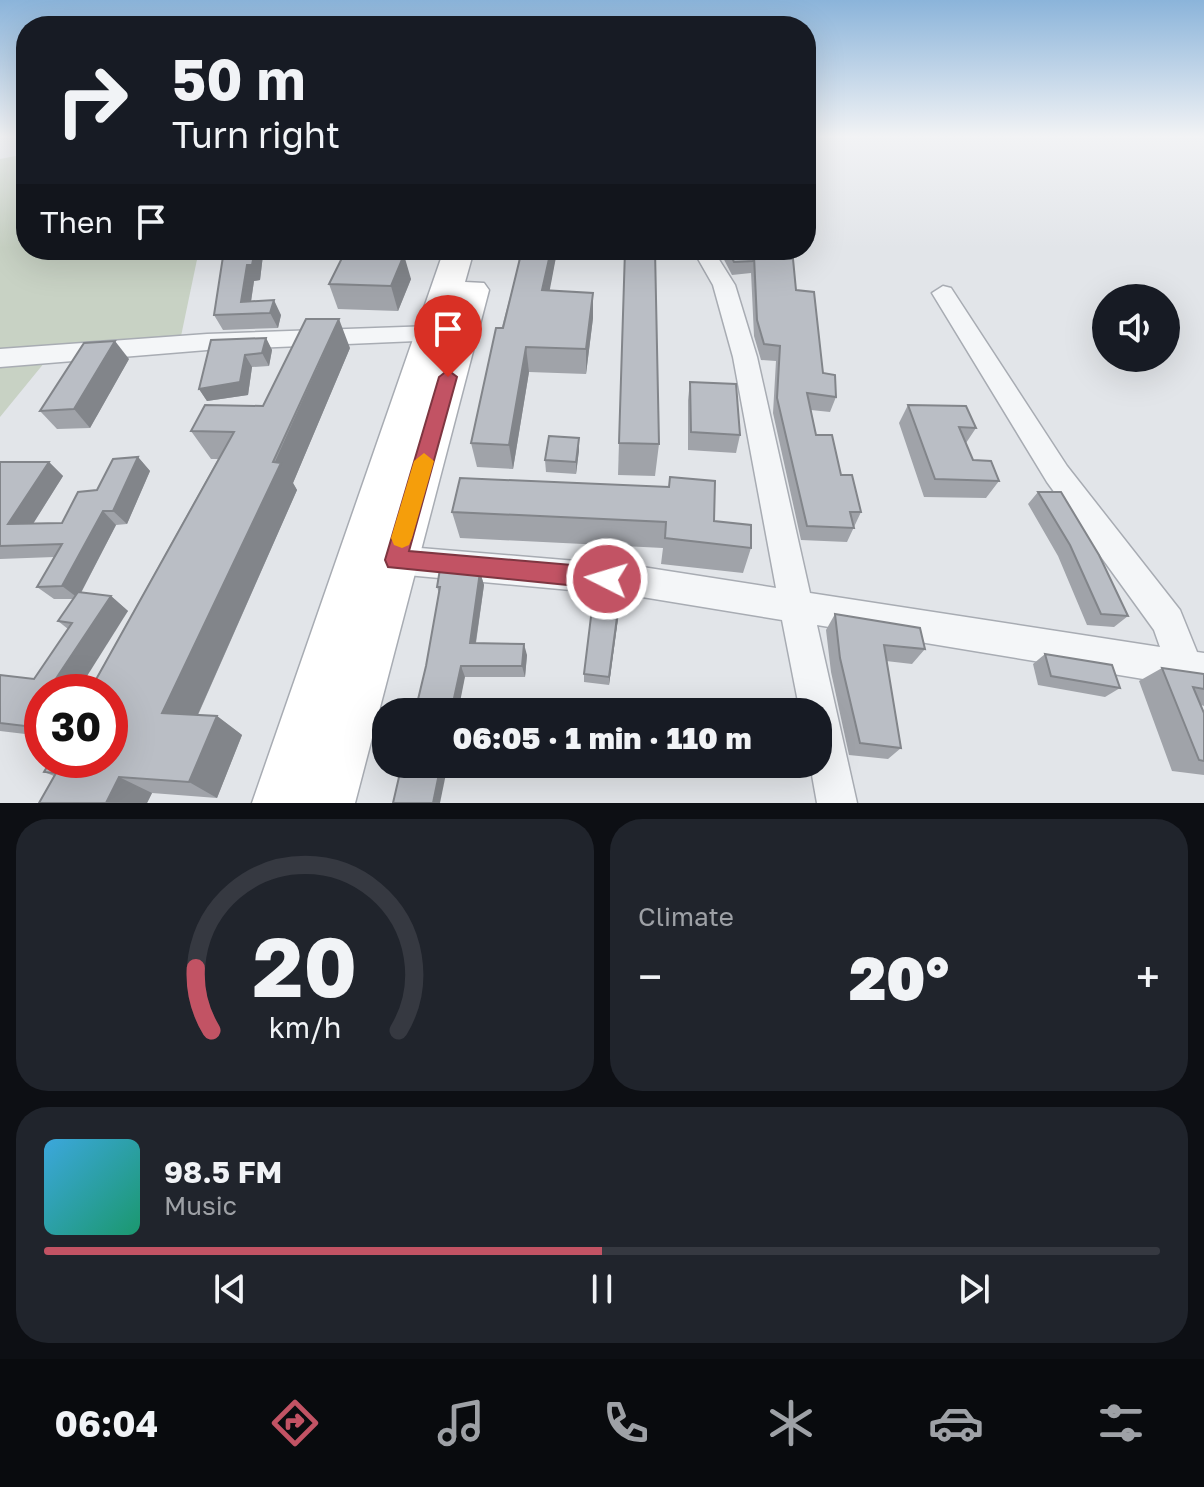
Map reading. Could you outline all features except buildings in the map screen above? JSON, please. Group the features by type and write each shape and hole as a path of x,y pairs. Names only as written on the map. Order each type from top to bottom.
{"main road":[{"path":"281,803 456,260"},
{"path":"326,803 480,260"}],"street":[{"path":"709,260 724,285 745,357 837,803"},
{"path":"943,293 1057,474 1168,621 1195,669"},
{"path":"0,358 207,342 432,334"},
{"path":"396,560 636,581 1195,669"}],"green space":[{"path":"0,173 16,173 16,260 197,260 180,341 58,346 0,417"}],"slow traffic":[{"path":"402,538 424,461"}],"route":[{"path":"448,377 396,560 607,579"}]}
